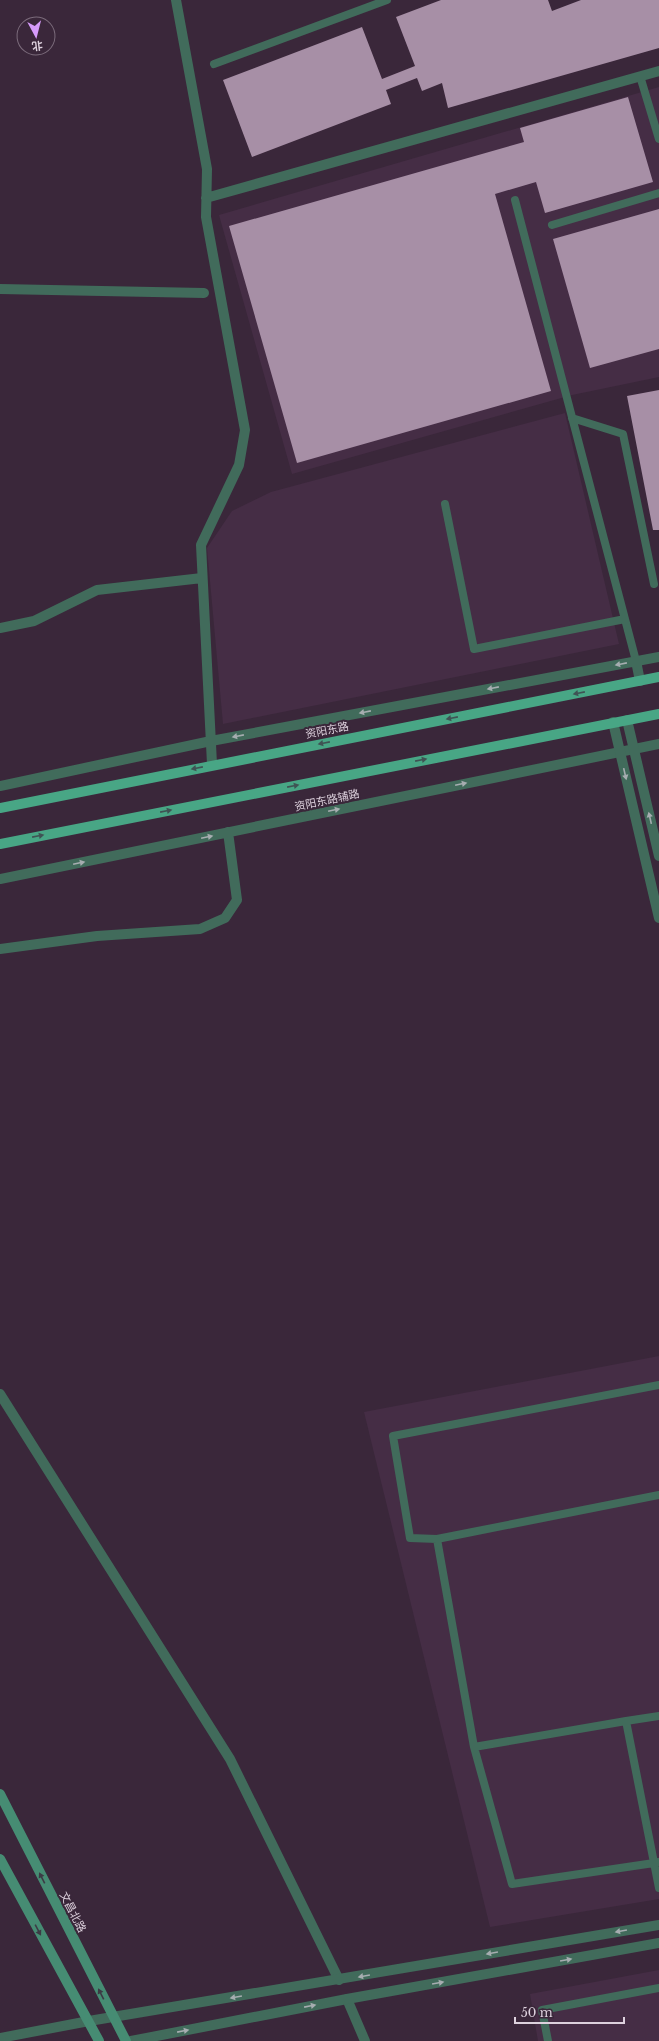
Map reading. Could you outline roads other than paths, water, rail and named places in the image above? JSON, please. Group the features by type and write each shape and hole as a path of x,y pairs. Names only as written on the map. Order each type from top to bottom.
{"main road":[{"name":"资阳东路","path":"0,808 212,764 659,678"},
{"path":"0,844 659,714"},
{"name":"文昌北路","path":"0,1794 126,2041"},
{"path":"0,1859 99,2041"}],"street":[{"path":"176,0 207,169 206,217 245,430 239,465 201,545 212,764"},
{"path":"206,198 659,71"},
{"path":"0,289 204,293"},
{"path":"0,628 34,620 97,590 202,578"},
{"path":"0,786 211,741 659,656"},
{"path":"636,661 640,681"},
{"path":"627,720 659,856"},
{"path":"613,722 659,918"},
{"name":"资阳东路辅路","path":"0,879 659,744"},
{"path":"0,949 97,936 200,929 225,918 237,900 228,832"},
{"path":"0,1394 230,1759 339,1980"},
{"path":"0,2038 89,2021 339,1980 659,1924"},
{"path":"131,2041 347,1999 659,1944"},
{"path":"347,1999 365,2041"}],"lane":[{"path":"214,64 387,0"},
{"path":"640,76 659,139"},
{"path":"552,225 659,193"},
{"path":"515,200 636,661"},
{"path":"572,418 623,434 654,584"},
{"path":"445,504 474,649 625,619"},
{"path":"659,1385 393,1436 410,1538 437,1539 659,1495"},
{"path":"437,1539 474,1747 512,1884 657,1863"},
{"path":"474,1747 659,1716"},
{"path":"626,1722 657,1863 659,1888"},
{"path":"548,2041 542,2010 659,1988"}]}
